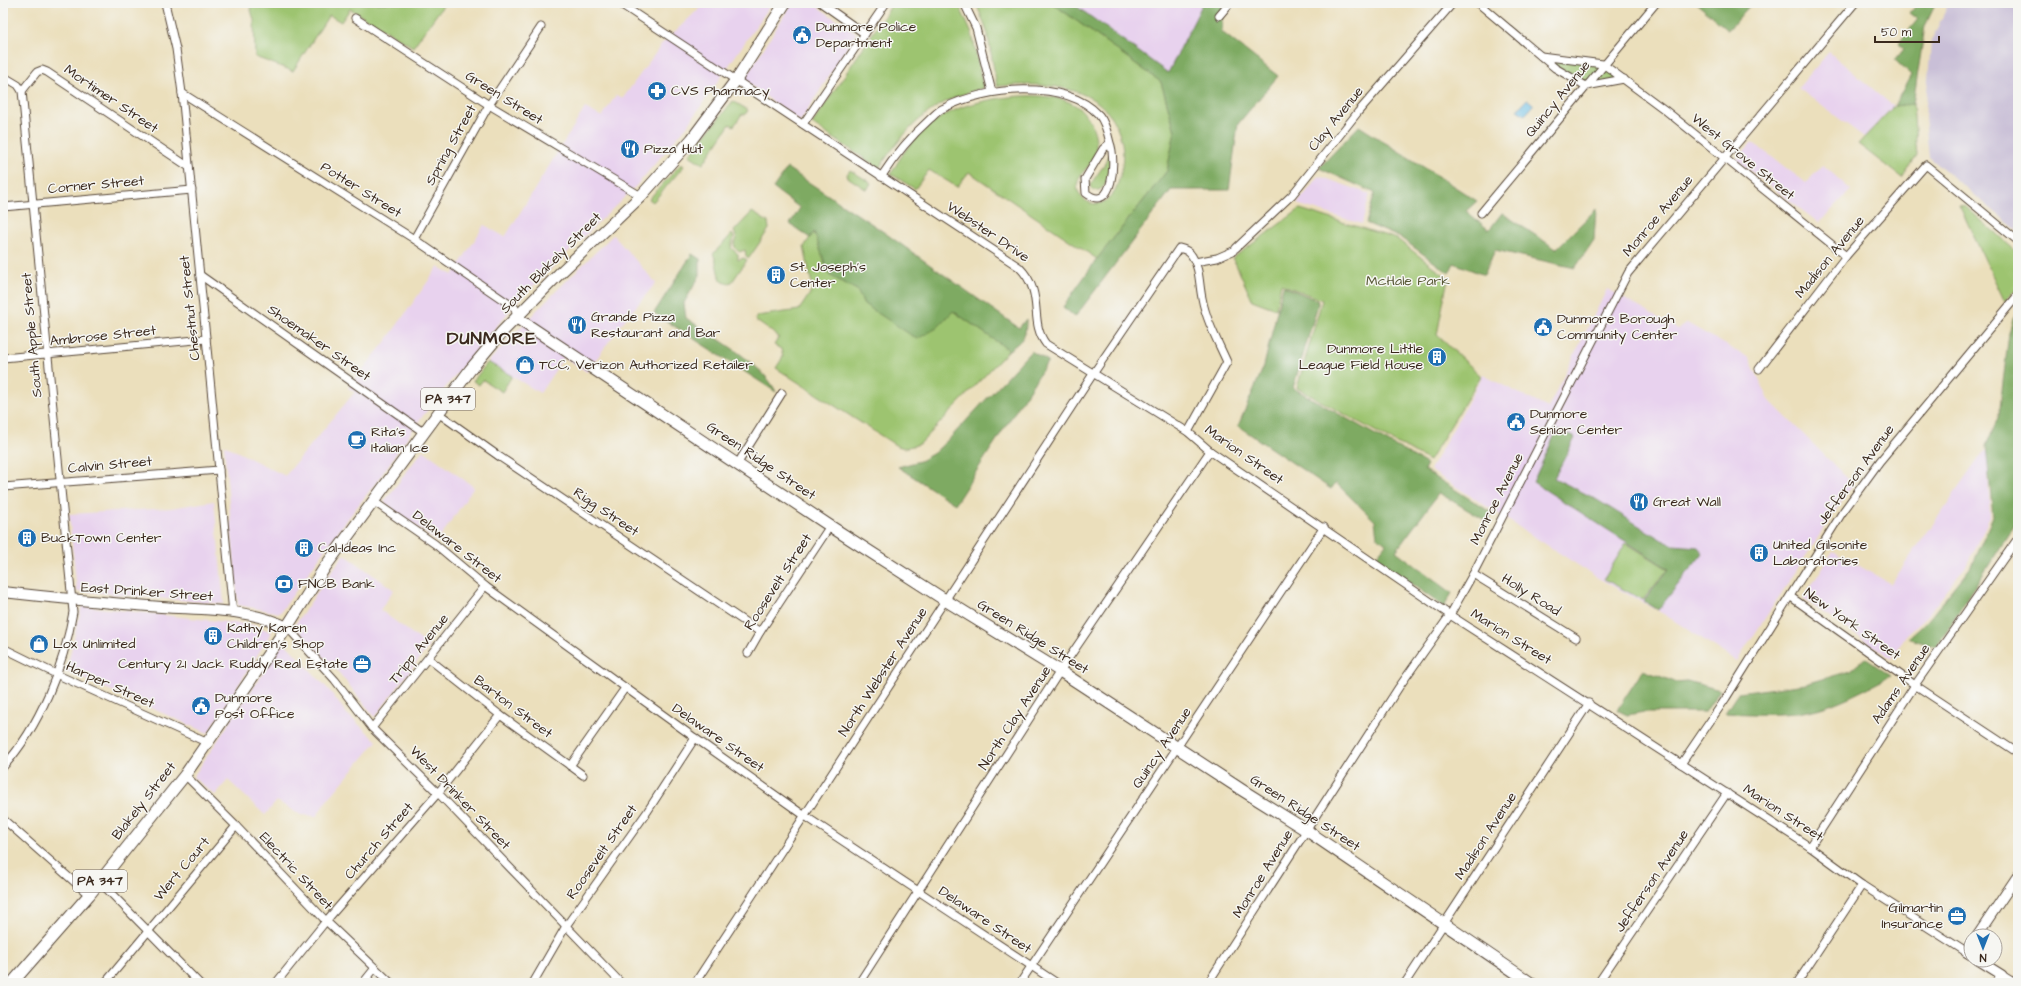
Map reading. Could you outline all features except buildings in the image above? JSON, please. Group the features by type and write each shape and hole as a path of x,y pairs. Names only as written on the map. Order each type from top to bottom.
{"main road":[{"name":"South Blakely Street","path":"286,627 325,567 470,370 502,332 559,274 641,196 692,140 736,80 785,3"},
{"name":"Green Ridge Street","path":"517,318 738,463 830,526 945,600 1060,671 1306,830 1531,983"},
{"name":"East Drinker Street","path":"3,592 73,600 233,613 262,617 286,627"},
{"name":"Blakely Street","path":"12,983 100,882 185,775 286,627"}],"street":[{"name":"Chestnut Street","path":"165,3 176,49 182,93 233,613"},
{"name":"Webster Drive","path":"618,3 1019,267 1027,275 1035,293 1040,336"},
{"path":"821,3 865,34"},
{"path":"803,124 886,3"},
{"path":"964,3 976,28 992,92"},
{"path":"1219,16 1230,3"},
{"name":"Clay Avenue","path":"1195,262 1217,258 1234,250 1292,195 1358,112 1453,3"},
{"path":"1478,3 1555,68 1586,86 1624,79"},
{"name":"Quincy Avenue","path":"1481,212 1656,3"},
{"name":"Monroe Avenue","path":"1208,983 1399,687 1450,615 1473,574 1628,273 1855,3"},
{"name":"Green Street","path":"355,18 489,105 641,196"},
{"name":"Spring Street","path":"414,239 489,105 541,27"},
{"name":"West Grove Street","path":"1541,56 1604,64 1724,157 1846,256"},
{"name":"Mortimer Street","path":"22,91 38,72 42,70 47,72 189,167"},
{"path":"3,76 18,86 22,91"},
{"path":"881,177 895,154 942,108 992,92 1018,90 1043,91 1071,96 1099,115 1114,152 1112,181 1108,192 1096,198 1090,197 1086,193 1086,180 1103,149 1110,143"},
{"name":"South Apple Street","path":"3,767 22,744 58,675 71,626 73,612 73,600 59,483 22,91"},
{"name":"Potter Street","path":"182,93 414,239 515,308 517,318"},
{"name":"Madison Avenue","path":"1759,369 1846,256 1926,164 2018,241"},
{"name":"Corner Street","path":"3,206 192,190"},
{"path":"1094,374 1176,251 1179,248 1183,249 1191,254 1195,262 1202,298 1227,362 1188,432"},
{"name":"Shoemaker Street","path":"200,275 423,432"},
{"name":"Jefferson Avenue","path":"1681,764 1726,698 1791,597 1842,513 1880,460 2018,295"},
{"name":"Marion Street","path":"1040,336 1046,344 1188,432 1210,451 1450,615 1589,703 1810,847 1862,885 1963,947"},
{"name":"Ambrose Street","path":"3,358 206,338"},
{"name":"North Webster Avenue","path":"695,983 1094,374"},
{"path":"738,463 782,393"},
{"name":"Rigg Street","path":"438,413 500,457 760,632"},
{"name":"North Clay Avenue","path":"860,983 1060,671 1210,451"},
{"name":"Calvin Street","path":"3,487 219,470"},
{"name":"Delaware Street","path":"373,501 435,544 485,586 805,816 1057,983"},
{"name":"Roosevelt Street","path":"748,653 760,632 830,526"},
{"name":"Quincy Avenue","path":"1020,983 1324,528"},
{"name":"Adams Avenue","path":"1810,847 1915,685 2018,538"},
{"name":"Holly Road","path":"1473,574 1576,638"},
{"name":"Tripp Avenue","path":"372,728 429,659 485,586"},
{"name":"New York Street","path":"1791,597 1915,685 2018,753"},
{"name":"West Drinker Street","path":"286,627 335,680 372,728 438,793 621,983"},
{"name":"Harper Street","path":"3,648 58,675 208,743"},
{"name":"Barton Street","path":"429,659 500,715 583,775"},
{"path":"570,766 625,688"},
{"name":"Madison Avenue","path":"1405,983 1589,703"},
{"name":"Church Street","path":"276,983 326,921 438,793 500,715"},
{"name":"Roosevelt Street","path":"533,983 566,926 647,812 695,738"},
{"name":"Electric Street","path":"185,775 236,826 326,921 391,983"},
{"name":"Jefferson Avenue","path":"1598,983 1727,793"},
{"path":"3,819 89,895"},
{"name":"Wert Court","path":"105,983 236,826"},
{"path":"1982,928 2018,875"},
{"path":"100,882 199,983"},
{"path":"1797,983 1862,885"},
{"path":"363,983 375,968"},
{"path":"1987,968 1999,979 2015,983"}],"shaded area":[{"path":"705,3 772,3 687,126 636,186 519,300 461,368 418,422 378,480 336,534 280,613 238,605 224,445 285,476 355,392 348,388 386,341 438,267 453,275 484,225 505,237 585,108 602,117 616,95 623,98 662,44"},
{"path":"792,3 812,3 856,33 800,122 744,80"},
{"path":"1072,3 1203,3 1169,74"},
{"path":"1949,3 2018,3 2018,231 1929,157 1925,118 1931,41"},
{"path":"1829,52 1893,106 1864,137 1798,88"},
{"path":"1752,142 1806,183 1823,165 1851,190 1819,223 1736,160"},
{"path":"1319,176 1370,194 1362,224 1297,204"},
{"path":"613,235 656,283 623,322 587,372 564,357 540,393 488,362 538,309"},
{"path":"1607,289 1678,329 1687,323 1749,358 1769,400 1853,484 1737,661 1662,613 1598,578 1430,470 1483,375 1548,408","holes":["1575,439 1554,478 1594,498 1662,540 1673,545 1698,547 1703,553 1658,610 1644,601 1669,569 1533,482"]},
{"path":"423,450 474,487 437,542 384,502"},
{"path":"1985,450 1987,455 1990,517 1966,566 1928,615 1906,635 1892,659 1803,599 1833,551 1891,584"},
{"path":"214,501 224,604 77,591 69,514 171,508"},
{"path":"344,554 394,590 380,610 429,646 375,717 335,668 294,626"},
{"path":"82,606 253,625 272,632 208,733 66,671"},
{"path":"284,642 329,690 347,714 377,741 324,804 317,816 301,815 277,801 265,815 228,780 215,795 193,777"}],"green space":[{"path":"249,3 445,3 413,47 350,9 341,22 329,15 293,71 255,57 254,20"},
{"path":"893,3 958,3 972,34 983,88 949,100 923,117 911,127 879,168 812,124"},
{"path":"976,3 1052,3 1161,82 1175,131 1167,171 1097,259 969,172 957,187 929,170 915,189 891,174 904,153 919,134 932,123 947,114 964,106 988,100 1017,96 1033,96 1049,97 1076,105 1085,114 1092,125 1096,138 1095,151 1090,164 1080,176 1078,181 1077,186 1080,195 1091,203 1101,203 1108,199 1117,185 1122,165 1122,146 1117,129 1109,114 1097,102 1074,91 1036,85 997,86 987,31"},
{"path":"1052,3 1072,3 1168,73 1203,3 1222,3 1222,32 1278,76 1238,124 1229,190 1171,190 1075,317 1063,307 1097,259 1167,171 1175,131 1161,82"},
{"path":"1696,3 1752,3 1728,30"},
{"path":"1918,3 1936,3 1925,26 1913,104 1894,106 1911,75 1895,60 1904,49 1898,44 1918,19 1910,13"},
{"path":"1541,56 1603,64 1624,79 1586,86"},
{"path":"733,101 748,110 745,115 742,114 734,126 730,124 703,164 689,155"},
{"path":"1913,104 1917,156 1902,178 1858,144 1894,106"},
{"path":"1359,126 1477,201 1466,211 1489,230 1502,213 1556,249 1596,209 1594,240 1575,268 1495,250 1484,275 1454,263 1449,273 1401,238 1366,223 1375,193 1319,168"},
{"path":"1108,155 1110,155 1110,166 1106,184 1098,190 1092,190 1090,185 1104,165"},
{"path":"681,164 684,166 653,202 649,199"},
{"path":"787,168 878,228 1019,328 1026,319 1025,334 1021,340 1009,350 953,311 937,328 917,339 864,304 857,290 829,275 814,232 810,238 790,224 800,208 773,188"},
{"path":"850,170 871,183 867,190 846,176"},
{"path":"1959,205 1966,207 2018,253 2018,286 2005,302"},
{"name":"McHale Park","path":"1300,209 1397,239 1448,278 1437,335 1481,376 1429,461 1297,388 1322,300 1281,284 1276,309 1252,300 1233,258"},
{"path":"752,212 768,222 769,229 749,258 746,256 745,250 739,252 735,248 734,243 737,239 734,231"},
{"path":"814,231 829,275 857,290 864,304 937,328 953,311 1009,350 920,444 905,448 897,446 776,368 783,357 781,349 774,345 779,337 755,320 757,316 799,310 813,289 804,247"},
{"path":"732,234 734,237 731,248 738,254 738,260 744,258 747,260 732,282 727,283 720,278 718,274 713,254"},
{"path":"692,254 700,259 700,275 684,303 686,318 749,361 761,371 776,392 654,313"},
{"path":"1283,286 1319,301 1293,388 1427,464 1424,470 1492,513 1488,522 1439,493 1396,551 1452,593 1444,607 1375,558 1386,544 1377,537 1375,521 1336,483 1331,489 1238,426 1264,366"},
{"path":"2018,311 2018,520 1936,647 1908,638 1928,620 1970,568 1993,517 1986,446 1999,415 2009,333 2013,319"},
{"path":"1031,351 1048,361 955,504 898,467 920,461 934,453 952,436"},
{"path":"488,362 512,376 502,392 483,380 479,385 473,381"},
{"path":"1557,430 1575,438 1554,478 1594,498 1662,540 1673,545 1698,547 1703,553 1658,610 1644,601 1669,569 1533,482"},
{"path":"1626,543 1668,569 1643,600 1604,579"},
{"path":"1865,658 1891,676 1841,701 1809,711 1778,714 1725,713 1738,693 1806,684 1850,671"},
{"path":"1643,670 1675,682 1687,681 1720,690 1705,712 1644,712 1627,715 1617,710"}],"water":[{"path":"1527,99 1534,105 1525,115 1517,110"}],"place":[{"name":"Dunmore Police Department","path":"802,35"},
{"name":"CVS Pharmacy","path":"657,91"},
{"name":"Pizza Hut","path":"630,149"},
{"name":"St. Joseph's Center","path":"776,275"},
{"name":"Grande Pizza Restaurant and Bar","path":"577,325"},
{"name":"Dunmore Borough Community Center","path":"1543,327"},
{"name":"Dunmore Little League Field House","path":"1437,357"},
{"name":"TCC, Verizon Authorized Retailer","path":"525,365"},
{"name":"Dunmore Senior Center","path":"1516,422"},
{"name":"Rita's Italian Ice","path":"357,440"},
{"name":"Great Wall","path":"1639,502"},
{"name":"BuckTown Center","path":"27,538"},
{"name":"Cal-Ideas Inc","path":"304,548"},
{"name":"United Gilsonite Laboratories","path":"1759,553"},
{"name":"FNCB Bank","path":"284,584"},
{"name":"Kathy Karen Children's Shop","path":"213,636"},
{"name":"Lox Unlimited","path":"39,644"},
{"name":"Century 21 Jack Ruddy Real Estate","path":"362,664"},
{"name":"Dunmore Post Office","path":"201,706"},
{"name":"Gilmartin Insurance","path":"1957,916"}],"district":[{"name":"DUNMORE","path":"492,338"}]}
